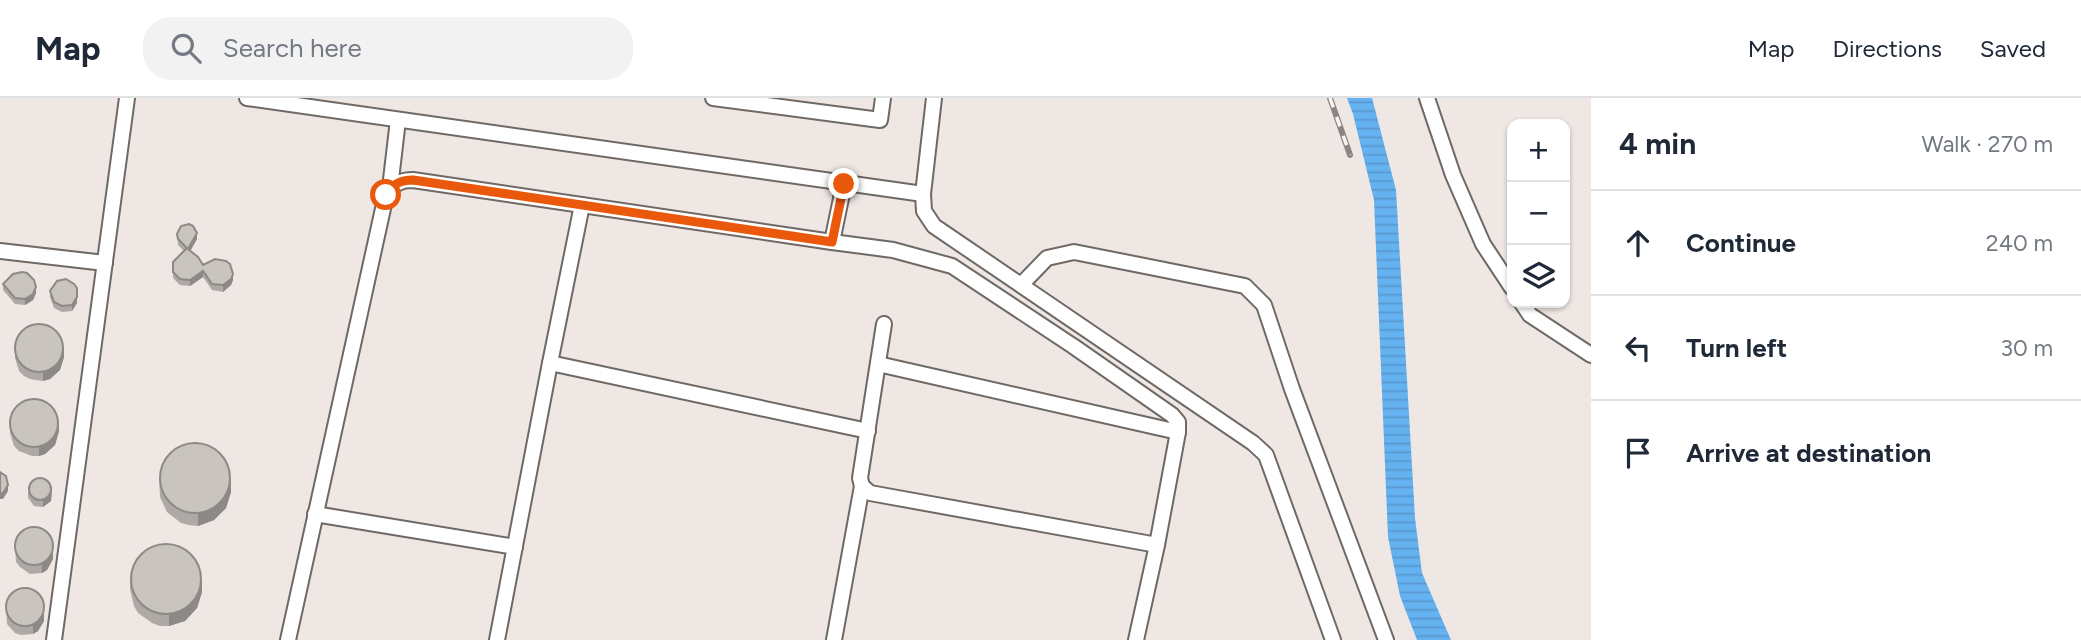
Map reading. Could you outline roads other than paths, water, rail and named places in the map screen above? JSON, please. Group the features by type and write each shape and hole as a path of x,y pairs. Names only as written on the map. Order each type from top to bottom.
{"street":[{"path":"54,640 127,98"},
{"path":"247,98 923,194"},
{"path":"713,98 880,120 883,98"},
{"path":"934,98 923,194 924,211 934,226 1253,443 1266,455 1333,640"},
{"path":"1427,98 1453,175 1483,243 1507,280"},
{"path":"288,640 386,195 390,188 398,120"},
{"path":"390,188 404,180 413,180 893,250 952,266 1073,346 1172,415 1178,422 1157,545 1136,640"},
{"path":"832,242 844,184"},
{"path":"497,640 582,205"},
{"path":"0,251 105,264"},
{"path":"1021,285 1047,258 1074,252 1245,286 1264,305 1292,389 1387,640"},
{"path":"1525,308 1530,315 1591,355"},
{"path":"834,640 862,486 860,478 884,324"},
{"path":"550,363 868,431"},
{"path":"878,364 1178,432"},
{"path":"862,486 870,493 1157,545"},
{"path":"315,514 515,547"}],"water":[{"path":"1347,98 1372,98 1396,190 1415,518 1422,573 1451,640 1417,640 1400,596 1388,537 1374,200"}],"railway":[{"path":"1330,98 1350,155"}]}
